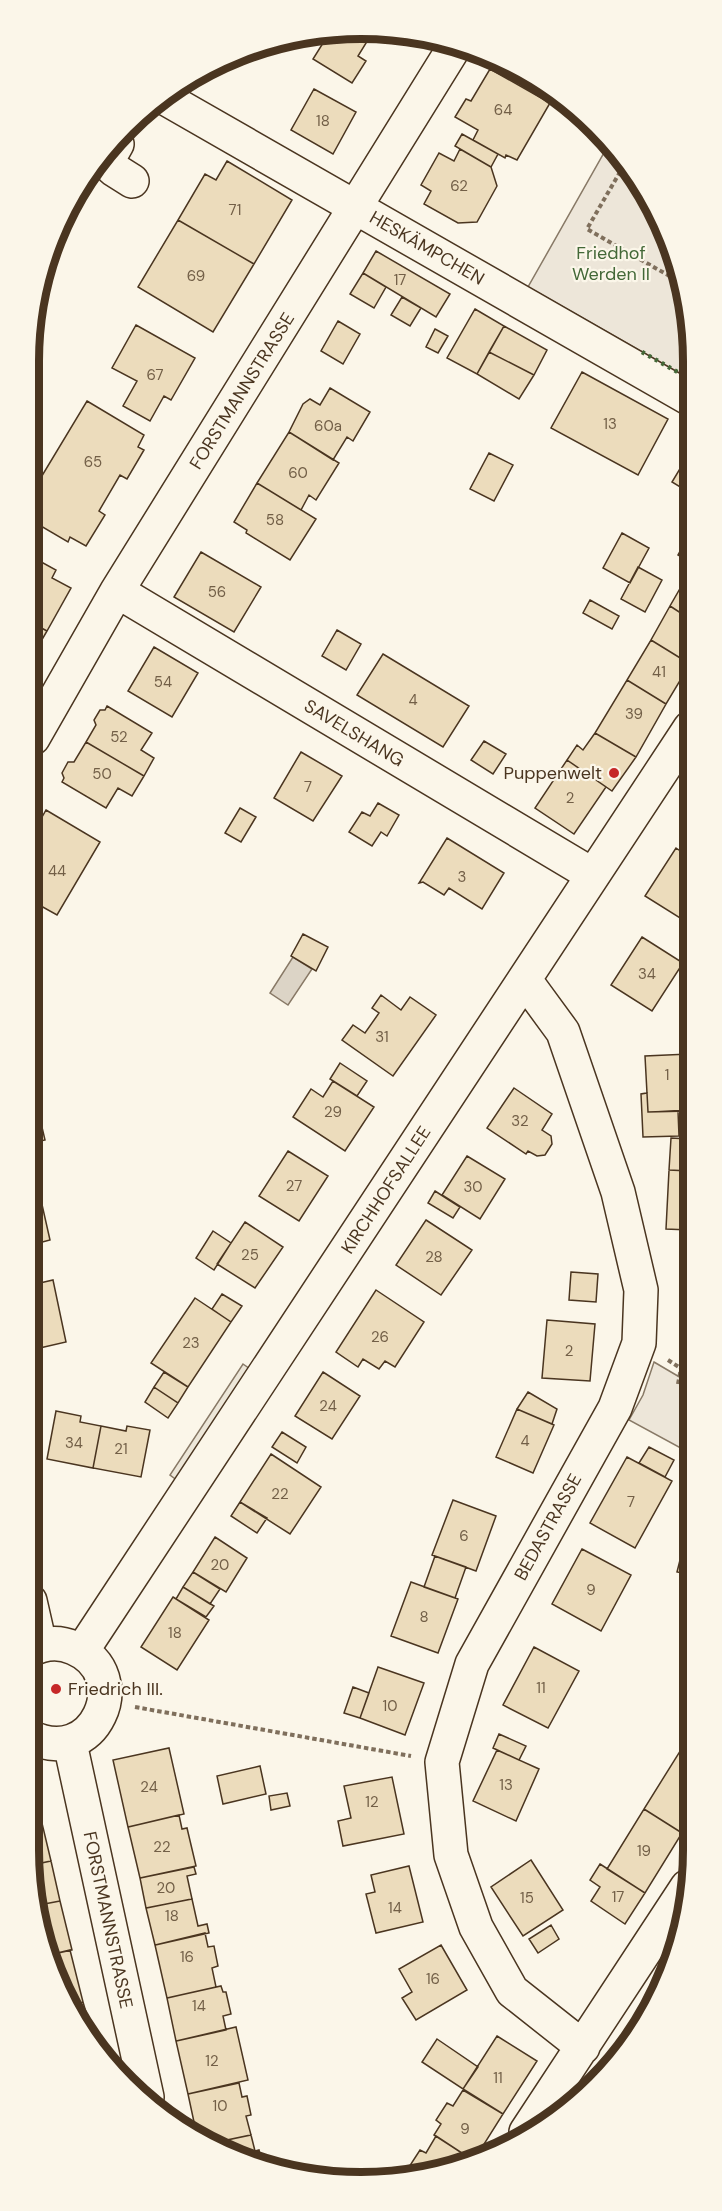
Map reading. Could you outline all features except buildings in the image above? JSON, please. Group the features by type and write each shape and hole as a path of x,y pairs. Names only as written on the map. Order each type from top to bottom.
{"street":[{"name":"FORSTMANNSTRASSE","path":"39,728 117,591 451,52"},
{"name":"HESKÄMPCHEN","path":"170,102 683,395"},
{"path":"109,162 113,169 132,182"},
{"name":"SAVELSHANG","path":"117,591 591,874"},
{"name":"KIRCHHOFSALLEE","path":"82,1651 525,980 591,874 683,738"},
{"name":"BEDASTRASSE","path":"525,980 563,1032 618,1192 641,1290 639,1343 615,1408 472,1664 442,1762 451,1855 476,1927 512,1991 583,2047"},
{"path":"39,1648 68,1645 82,1651 96,1664 104,1682 105,1701 99,1719 87,1733 70,1743 44,1744 39,1741"},
{"name":"FORSTMANNSTRASSE","path":"70,1743 145,2089"},
{"path":"532,2123 679,1899"}],"path":[{"path":"621,171 587,229 672,277"},
{"path":"678,1384 681,1368"},
{"path":"105,1701 442,1762"}],"green space":[{"name":"Friedhof Werden II","path":"605,151 640,200 666,257 677,298 683,375 528,287"},
{"path":"654,1362 683,1379 683,1449 629,1420 643,1395"}],"shaded area":[{"path":"293,957 312,969 288,1005 270,993"},
{"path":"243,1364 250,1369 178,1481 170,1475"}],"hedge":[{"path":"642,352 683,375"}],"place":[{"name":"Puppenwelt","path":"614,773"},
{"name":"Friedrich III.","path":"56,1689"}]}
